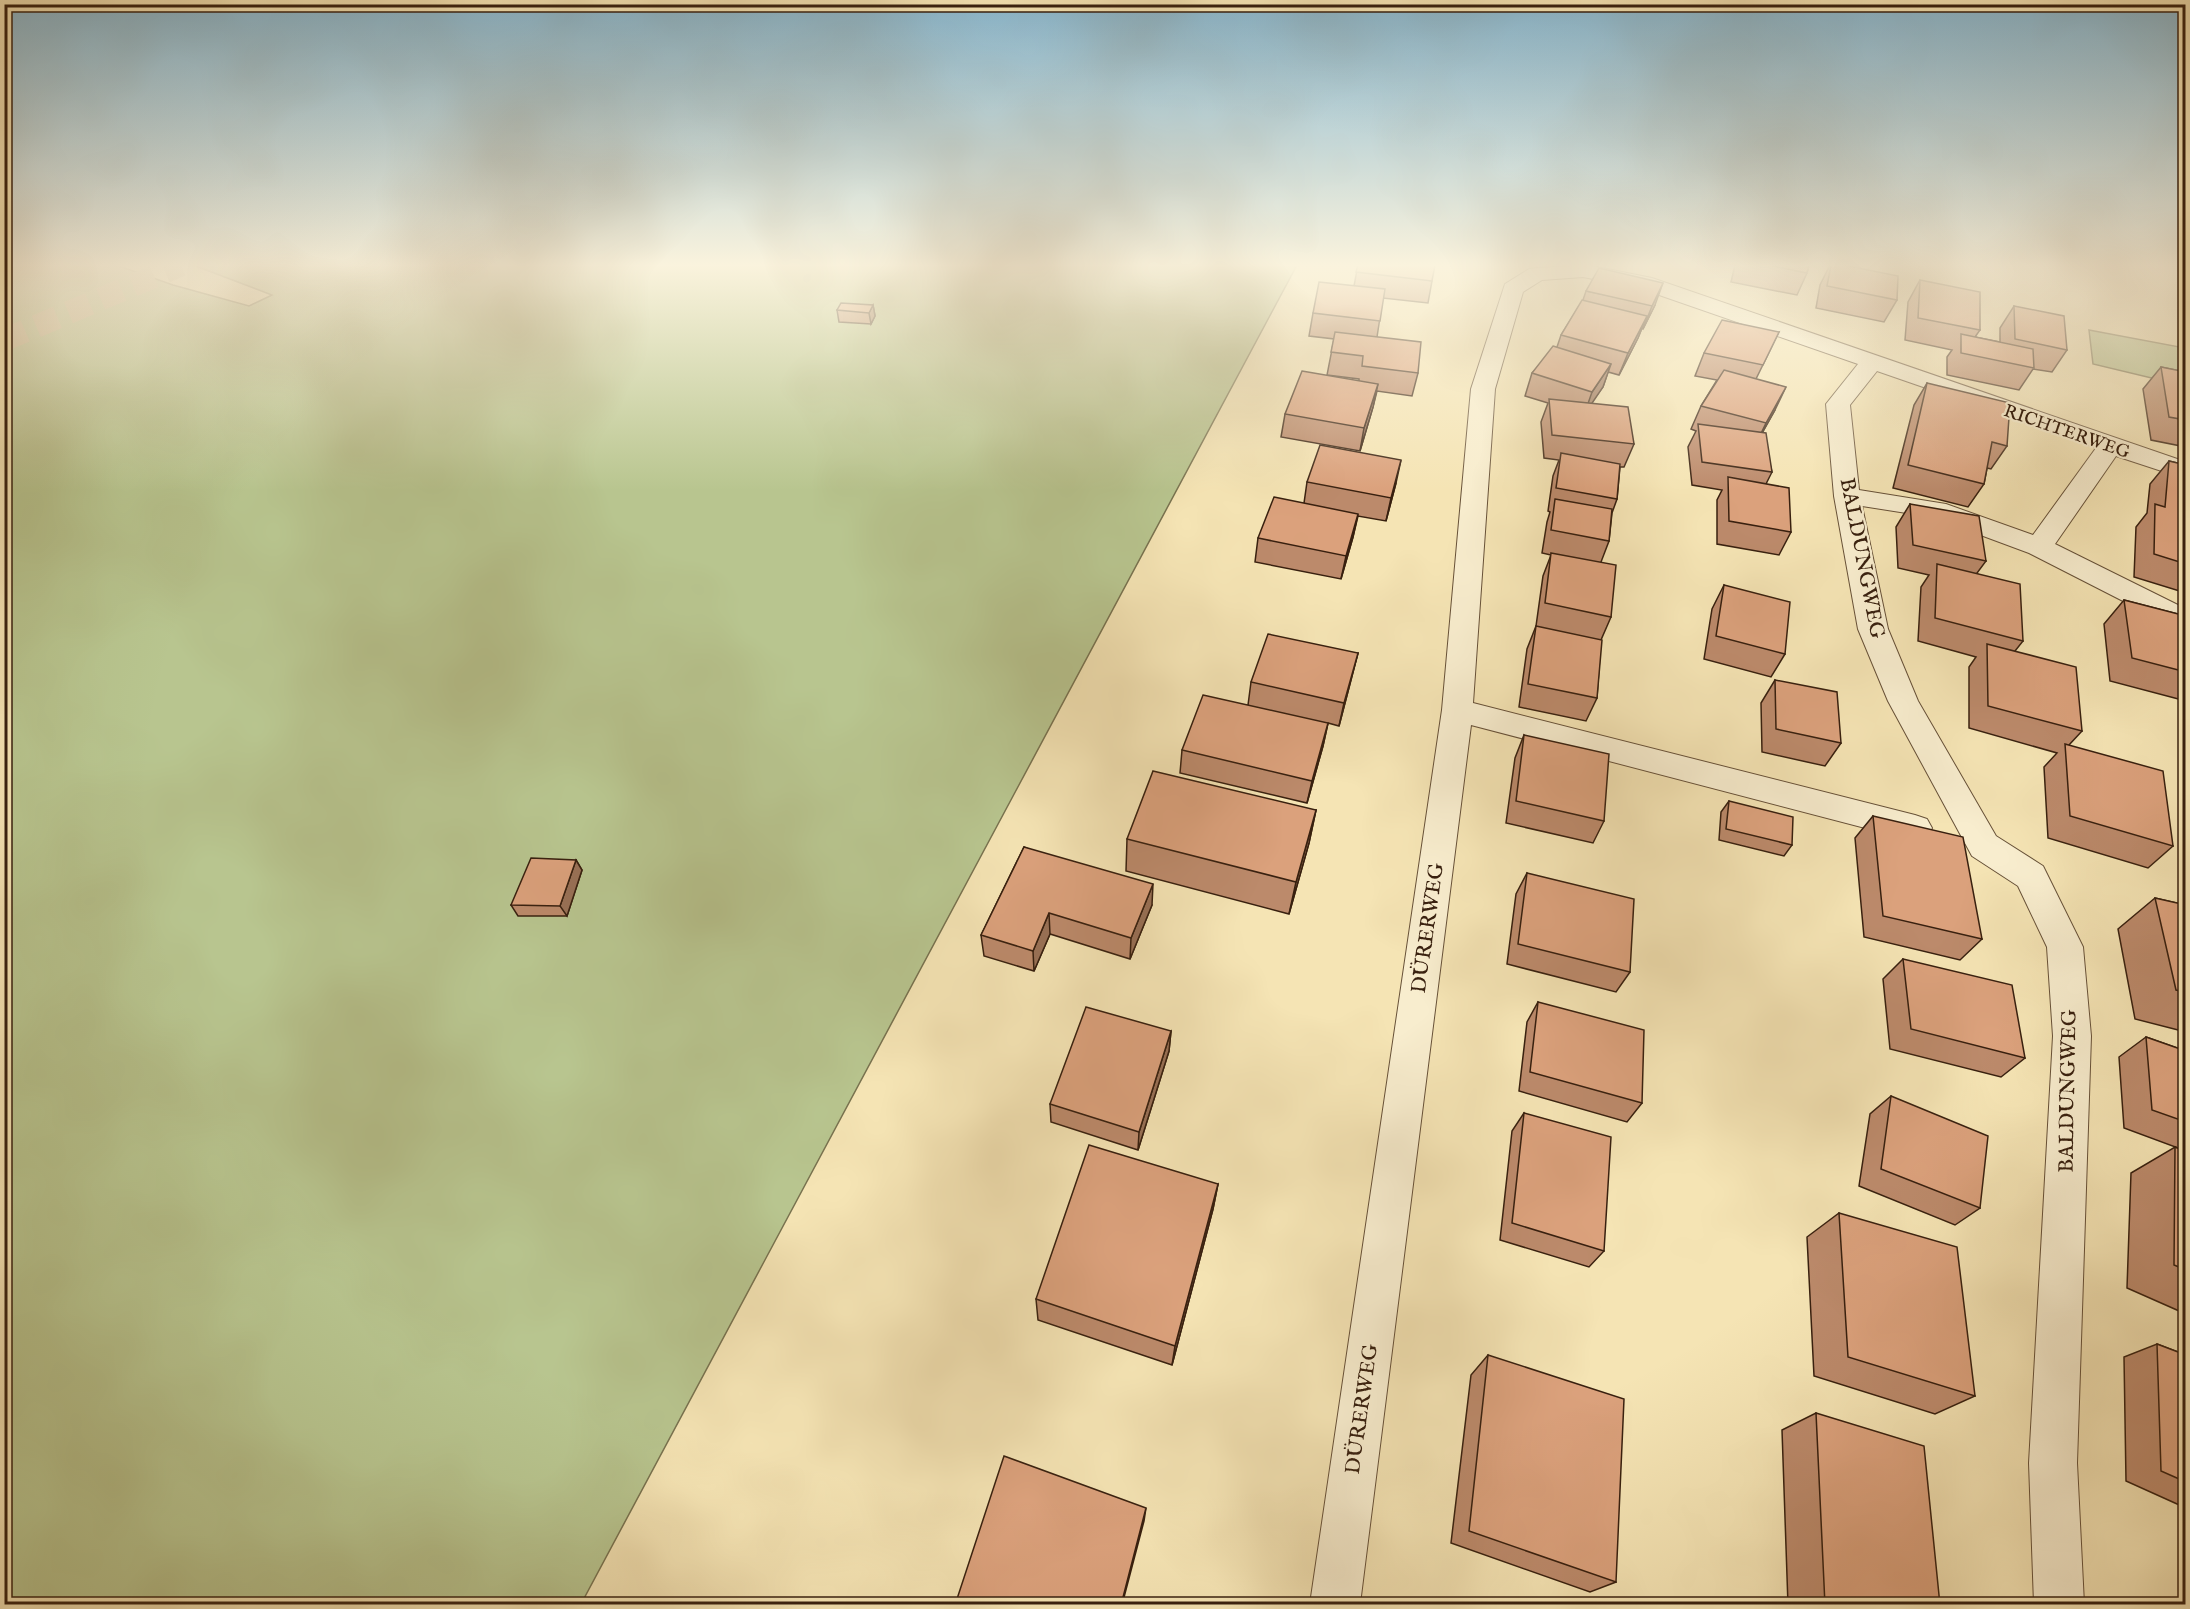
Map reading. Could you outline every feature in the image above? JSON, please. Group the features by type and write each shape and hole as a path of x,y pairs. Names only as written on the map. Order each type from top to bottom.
{"street":[{"name":"DÜRERWEG","path":"1335,1605 1457,710 1483,389 1498,340"},
{"name":"RICHTERWEG","path":"1806,340 2186,471"},
{"name":"BALDUNGWEG","path":"1871,363 1838,404 1847,496 1873,629 1903,701 1984,846 2031,876 2065,947 2072,1036 2053,1463 2059,1605"},
{"path":"2039,547 2110,446"},
{"path":"1847,496 1937,510 2039,547 2186,621"},
{"path":"1457,710 1984,846"}],"green space":[{"path":"5,340 1257,340 581,1604 5,1604"},
{"path":"2090,340 2143,340 2185,348 2185,386 2093,364"}],"building":[{"path":"1333,340 1421,342 1418,373 1362,366 1363,356 1331,352"},
{"path":"1580,340 1635,340 1628,353"},
{"path":"1711,340 1775,340 1763,365 1704,353"},
{"path":"1961,340 1990,340 2033,349 2034,368 1961,353"},
{"path":"2020,340 2066,340 2067,350"},
{"path":"1553,346 1611,364 1592,392 1532,373"},
{"path":"2161,367 2186,372 2186,420 2169,417"},
{"path":"1724,370 1786,387 1766,423 1701,406"},
{"path":"1302,371 1378,384 1364,428 1285,414"},
{"path":"1927,383 2010,403 2007,446 1992,442 1984,484 1908,465"},
{"path":"1549,399 1628,407 1634,444 1552,435"},
{"path":"1698,424 1766,433 1772,472 1702,462"},
{"path":"1320,445 1401,460 1391,498 1307,482"},
{"path":"1561,453 1620,464 1617,499 1556,488"},
{"path":"2169,461 2186,465 2186,564 2154,554 2155,504 2165,507"},
{"path":"1728,477 1789,488 1791,532 1729,521"},
{"path":"1274,497 1358,514 1346,556 1258,538"},
{"path":"1555,499 1612,509 1609,541 1551,530"},
{"path":"1910,504 1979,516 1986,561 1913,545"},
{"path":"1551,553 1616,565 1611,617 1545,603"},
{"path":"1937,564 2020,584 2023,641 1935,618"},
{"path":"1724,585 1790,602 1785,654 1716,636"},
{"path":"2124,600 2186,616 2186,672 2132,658"},
{"path":"1536,626 1602,640 1597,698 1528,684"},
{"path":"1268,634 1358,653 1344,703 1251,682"},
{"path":"1987,644 2076,667 2082,731 1988,706"},
{"path":"1775,680 1837,692 1841,743 1776,729"},
{"path":"1203,695 1328,723 1312,781 1182,750"},
{"path":"1524,735 1609,754 1604,821 1516,801"},
{"path":"2065,744 2163,771 2173,846 2070,816"},
{"path":"1153,771 1316,810 1296,882 1127,839"},
{"path":"1729,801 1793,817 1792,845 1726,829"},
{"path":"1873,816 1963,837 1982,939 1883,916"},
{"path":"1024,847 1153,884 1131,938 1049,913 1033,951 981,935"},
{"path":"531,858 576,860 560,906 511,905"},
{"path":"1527,873 1634,899 1630,972 1518,944"},
{"path":"2155,898 2186,905 2186,992 2176,990"},
{"path":"1903,959 2012,985 2025,1058 1911,1029"},
{"path":"1538,1002 1644,1030 1642,1103 1530,1072"},
{"path":"1086,1007 1171,1031 1139,1132 1050,1104"},
{"path":"2146,1037 2186,1051 2186,1122 2152,1110"},
{"path":"1891,1096 1988,1136 1980,1208 1881,1169"},
{"path":"1524,1113 1611,1137 1604,1251 1512,1223"},
{"path":"1089,1145 1218,1184 1175,1346 1036,1299"},
{"path":"2175,1147 2186,1152 2186,1270 2174,1265"},
{"path":"1839,1213 1957,1247 1975,1396 1848,1357"},
{"path":"2157,1344 2186,1355 2186,1482 2161,1471"},
{"path":"1488,1355 1624,1399 1616,1582 1469,1531"},
{"path":"1816,1413 1924,1446 1940,1605 1825,1605"},
{"path":"1004,1456 1146,1508 1121,1605 955,1605"}]}
